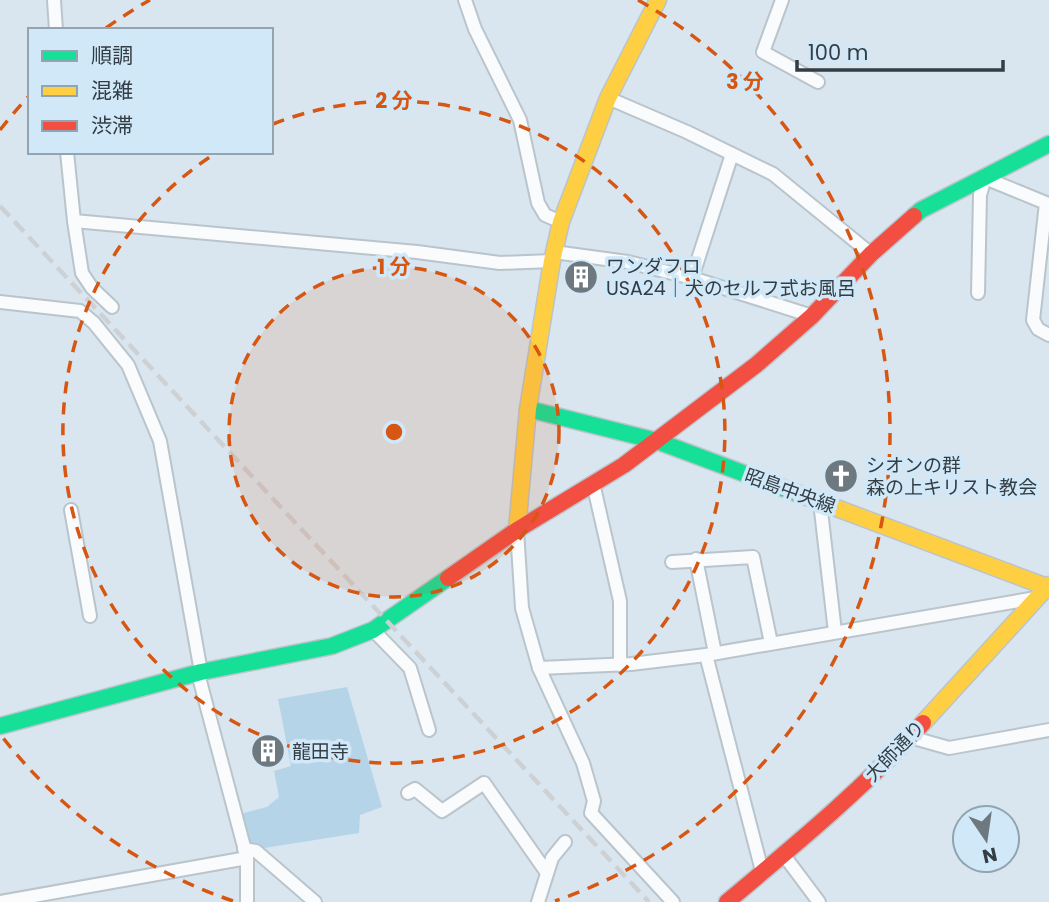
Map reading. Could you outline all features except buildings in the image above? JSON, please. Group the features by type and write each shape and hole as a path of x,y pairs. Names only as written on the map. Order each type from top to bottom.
{"street":[{"path":"54,0 56,28"},
{"path":"465,0 475,29 520,120 538,203 545,215 561,222"},
{"path":"658,0 608,99 561,222 528,409 517,530 522,608 539,668 583,763 594,801 591,813 673,902"},
{"path":"782,0 764,52 818,82"},
{"path":"608,99 687,132 773,174 871,254"},
{"path":"0,726 201,672 332,646 373,630 517,530 657,441 756,365 812,316 871,254 921,210 1049,144"},
{"path":"67,154 82,273 92,288 112,307"},
{"path":"692,278 732,154"},
{"path":"985,178 1047,203 1043,274 1033,320 1038,329 1049,335"},
{"path":"978,293 980,195 985,178"},
{"path":"74,221 417,251 499,263 553,256 628,262 692,278 812,316"},
{"path":"0,302 80,311 94,323 128,365 160,440 201,672 200,681 245,853 247,902"},
{"name":"昭島中央線","path":"528,409 657,441 1045,589"},
{"path":"593,483 620,601 620,665"},
{"path":"820,502 835,632"},
{"path":"71,510 86,610"},
{"path":"672,562 753,557 771,643"},
{"path":"696,559 711,654 762,871"},
{"path":"539,668 620,665 711,654 1045,589"},
{"name":"大師通り","path":"727,902 814,830 887,762 1045,589"},
{"path":"373,630 410,668 429,730"},
{"path":"910,737 949,748 1049,730"},
{"path":"408,793 415,789 442,811 484,783 547,873"},
{"path":"538,902 552,858 565,842"},
{"path":"0,902 256,851 315,902"},
{"path":"783,854 819,902"}],"shaded area":[{"path":"347,687 382,807 360,815 359,833 258,849 246,843 240,814 267,807 279,797 274,771 291,766 278,699"}],"railway":[{"path":"0,206 649,902"}],"traffic: fast":[{"path":"914,216 1049,144"},
{"path":"528,409 657,441 799,494"},
{"path":"0,726 201,672 332,646 373,630 448,578"}],"traffic: slow":[{"path":"517,530 528,409 561,222 608,98 658,0"},
{"path":"799,494 1047,587"},
{"path":"923,723 1049,585"}],"traffic: jam":[{"path":"448,578 517,530 624,465 756,365 812,316 871,254 914,216"},
{"path":"727,902 853,794 923,723"}],"place":[{"name":"ワンダフロ USA24｜犬のセルフ式お風呂","path":"581,277"},
{"name":"シオンの群 森の上キリスト教会","path":"841,476"},
{"name":"龍田寺","path":"268,751"}]}
